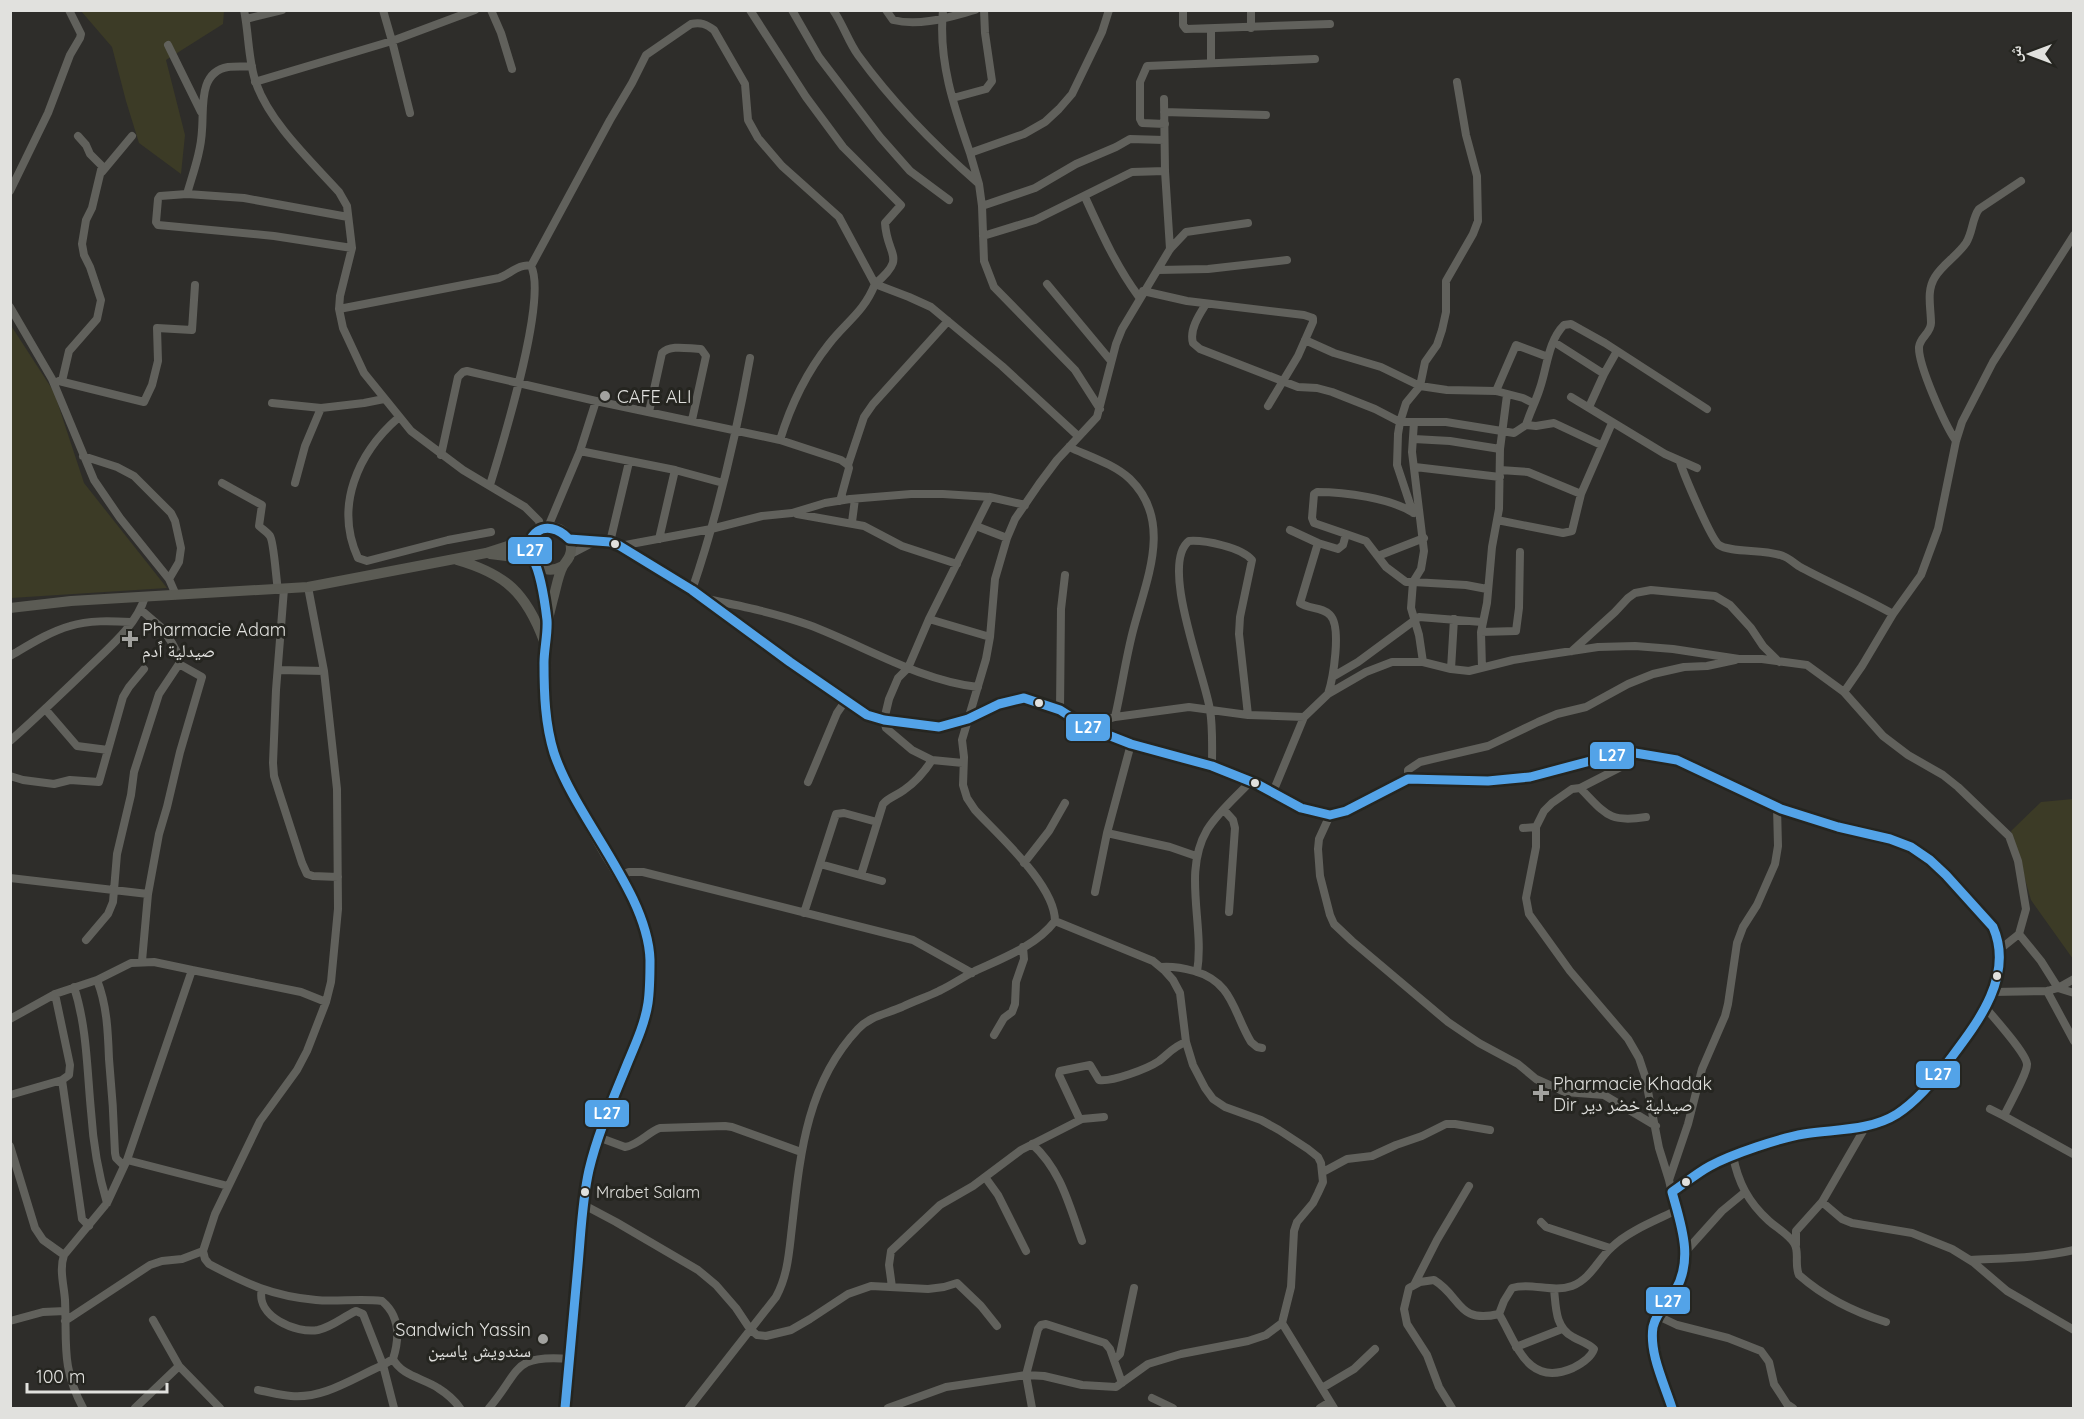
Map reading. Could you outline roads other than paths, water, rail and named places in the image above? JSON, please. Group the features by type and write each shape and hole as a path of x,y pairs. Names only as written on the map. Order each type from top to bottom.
{"street":[{"path":"10,191 48,113 70,55 80,39 81,34 69,10"},
{"path":"282,10 245,15 255,82 264,103 277,123 339,192 346,206 352,248 339,309 343,328 364,373 398,418 411,431 441,455 533,514 544,528 561,530 569,539 571,554"},
{"path":"383,10 410,113"},
{"path":"255,82 392,41 475,10"},
{"path":"491,10 512,69"},
{"path":"750,10 800,88 838,140 901,205 885,223 892,249 894,262 892,268 874,285 862,309 837,333 806,375 789,412 780,440"},
{"path":"792,10 819,57 879,137 910,171 949,200"},
{"path":"833,10 856,51 912,121 979,184"},
{"path":"886,10 893,20 921,22 942,15 975,10"},
{"path":"953,98 986,89 992,81 984,10"},
{"path":"970,153 1024,134 1045,122 1059,109 1072,94 1102,32 1109,10"},
{"path":"1183,10 1185,28 1251,28 1330,24"},
{"path":"1251,10 1251,28"},
{"path":"942,15 942,53 979,184 986,270 994,287 1075,370 1100,410"},
{"path":"531,266 646,55 691,24 707,25 714,30 745,84 748,120 758,138 783,166 839,217 874,285 909,297 931,308 1002,366 1078,436"},
{"path":"1211,29 1211,62"},
{"path":"168,45 202,114"},
{"path":"1165,124 1146,125 1140,119 1140,82 1146,67 1211,62 1315,59"},
{"path":"187,194 202,130 206,86 217,71 227,67 252,66"},
{"path":"1413,513 1397,465 1400,422 1406,403 1420,386 1425,362 1437,345 1442,330 1446,312 1446,281 1478,221 1477,176 1466,135 1457,82"},
{"path":"1164,99 1165,171 1170,249"},
{"path":"1164,112 1266,115"},
{"path":"62,381 69,351 97,320 101,300 82,244 86,220 92,208 102,166 78,136"},
{"path":"101,174 132,136"},
{"path":"982,206 1035,188 1076,164 1131,139 1164,140"},
{"path":"983,236 1035,220 1132,172 1165,171"},
{"path":"1956,441 1948,430 1935,400 1919,349 1921,340 1930,327 1931,285 1940,271 1967,241 1979,209 2021,181"},
{"path":"348,217 244,198 187,194 160,196 156,222 162,227 274,236 352,248"},
{"path":"1085,197 1124,276 1141,294 1312,317 1313,322 1305,340 1268,406"},
{"path":"689,1408 776,1297 784,1281 788,1266 797,1173 808,1117 835,1060 858,1029 878,1015 938,992 1023,947 1045,933 1055,921 1055,912 1046,891 1024,863 975,810 967,798 963,785 962,740 986,659 995,579 1007,538 1016,519 1039,484 1078,436 1090,426 1100,410 1122,329 1170,249 1186,232 1248,223"},
{"path":"1844,692 1893,614 1917,583 1929,558 1962,422 1982,380 2073,235"},
{"path":"1158,270 1208,269 1287,260"},
{"path":"339,309 499,278 509,275 522,266 531,266"},
{"path":"490,485 519,383 534,297 534,273 531,266"},
{"path":"1047,284 1112,361"},
{"path":"52,379 144,402 152,385 158,361 158,328 192,330 195,285"},
{"path":"1206,304 1193,328 1191,338 1195,346 1298,387 1332,392 1375,409 1400,422 1446,422 1514,433 1526,425 1558,424 1601,445"},
{"path":"10,307 52,379 83,456 101,492 169,579 176,596"},
{"path":"840,501 848,465 864,417 948,321"},
{"path":"1526,425 1554,342 1564,325 1571,324 1707,409"},
{"path":"1305,340 1334,353 1381,367 1420,386 1447,390 1496,391 1533,403"},
{"path":"1554,342 1604,374"},
{"path":"1496,391 1516,345 1548,357"},
{"path":"649,411 662,353 671,348 701,350 706,356 692,420"},
{"path":"1589,407 1617,351"},
{"path":"692,590 737,430 750,358"},
{"path":"441,455 460,374 467,371 780,440 841,460 848,465"},
{"path":"1482,668 1481,632 1497,520 1501,431 1507,394"},
{"path":"1571,397 1680,462 1697,468"},
{"path":"272,403 321,408 384,399"},
{"path":"10,608 71,601 308,587 486,554 531,538 544,528 580,451 596,401"},
{"path":"295,483 305,446 321,408"},
{"path":"398,418 384,430 368,452 354,482 348,505 349,524 358,558 367,561 448,540 491,532"},
{"path":"1414,422 1412,452 1424,551 1421,569 1413,582 1411,608 1423,662"},
{"path":"1497,520 1568,533 1572,531 1581,494 1612,423"},
{"path":"1414,439 1500,448"},
{"path":"1069,447 1129,478 1144,500 1153,522 1155,534 1148,579 1133,628 1115,717"},
{"path":"580,451 675,470 723,483"},
{"path":"83,456 109,463 134,476 171,513 181,548 179,562 169,579"},
{"path":"610,542 629,462"},
{"path":"1680,462 1687,485 1697,500 1710,532 1720,545 1785,556 1803,569 1893,614"},
{"path":"1415,467 1500,473 1528,472 1581,494"},
{"path":"659,539 675,470"},
{"path":"222,483 262,505 258,526 271,537 274,546 274,566 281,590 273,763 276,784 307,874 338,877"},
{"path":"1422,520 1405,508 1360,496 1326,492 1316,493 1313,508 1314,523 1365,541 1383,564 1406,582 1466,585 1486,589"},
{"path":"620,546 711,529 762,516 792,513 825,503 855,499 911,494 990,497 1025,505"},
{"path":"963,763 932,760 912,750 886,728 884,720 888,699 898,678 908,668 929,620 990,497"},
{"path":"852,522 855,499"},
{"path":"792,513 852,522 902,546 957,564"},
{"path":"976,526 1007,538"},
{"path":"1290,530 1338,549 1346,534"},
{"path":"531,538 529,545 547,621"},
{"path":"1378,556 1424,538"},
{"path":"569,539 610,542 620,546 704,598 750,633 867,714 884,720 939,727 968,719 999,704 1024,698 1060,710 1085,726 1131,744 1212,766 1251,781 1302,808 1330,815 1346,811 1408,779 1488,781 1530,777 1613,755 1635,753 1677,760 1777,807 1911,847 1946,875 1982,913 1993,927 1999,941 1998,974 1993,992 1976,1025 1933,1082 1897,1114 1866,1126 1802,1134 1733,1156 1710,1166 1672,1192"},
{"path":"1212,766 1210,710 1178,581 1180,555 1189,541 1225,546 1252,560 1240,616 1239,634 1248,715"},
{"path":"565,1408 589,1172 612,1098 641,1030 648,1003 650,979 647,935 633,900 574,799 554,752 545,709 547,621 563,566 571,554 595,542"},
{"path":"1318,543 1300,603 1327,612 1333,618 1335,629 1334,676 1328,694"},
{"path":"1481,632 1516,631 1520,552"},
{"path":"486,554 534,562 550,570 563,566"},
{"path":"387,556 391,572"},
{"path":"454,559 482,567 512,586 534,620 545,645"},
{"path":"1060,710 1061,609 1065,575"},
{"path":"308,587 324,671 338,798 336,945 331,982 326,1002 307,1051 297,1070 260,1121 210,1226 203,1251 209,1264 262,1289 317,1300 382,1301 388,1306 397,1324 398,1334 393,1359 396,1365 405,1372 439,1388 460,1408"},
{"path":"1572,651 1628,598 1635,593 1651,590 1715,596 1730,605 1780,663"},
{"path":"10,741 46,710 99,657 141,610 145,597"},
{"path":"704,598 784,616 842,638 908,668 954,684 978,687"},
{"path":"86,940 108,914 114,891 117,854 131,795 134,771 159,694 179,664 179,656 162,628 141,610"},
{"path":"1334,676 1358,662 1415,618 1425,616 1482,622"},
{"path":"1451,669 1454,619"},
{"path":"929,620 990,637"},
{"path":"10,656 71,625 107,621 131,622"},
{"path":"1273,792 1304,717 1328,694 1380,665 1392,662 1423,662 1469,671 1513,660 1598,647 1635,646 1808,665 1844,692 1883,736 1908,755 1951,781 2009,836 2018,861 2026,909 2019,934 1999,950"},
{"path":"1408,779 1408,770 1420,762 1488,746 1557,714 1586,707 1628,684 1653,674 1739,659"},
{"path":"142,962 148,894 159,834 202,677 179,664"},
{"path":"10,776 54,784 70,780 99,782 123,697 144,669"},
{"path":"279,669 324,671"},
{"path":"808,782 837,713 846,700"},
{"path":"1085,726 1115,717 1189,707 1248,715 1304,717"},
{"path":"46,710 77,746 108,750"},
{"path":"1095,892 1107,833 1131,744"},
{"path":"1635,753 1623,766 1580,788 1572,789 1544,811 1536,827 1536,847 1526,898 1528,911 1570,971 1628,1040 1639,1058 1645,1076 1659,1148 1677,1209 1686,1251 1685,1272 1658,1316 1653,1331 1654,1344 1672,1408"},
{"path":"861,875 885,801 910,785 932,760"},
{"path":"1197,972 1200,952 1196,856 1208,829 1251,781"},
{"path":"1580,788 1615,819 1624,820 1646,816"},
{"path":"1024,863 1049,831 1065,803"},
{"path":"1669,1180 1688,1124 1702,1069 1727,1010 1737,943 1775,864 1778,846 1777,807"},
{"path":"1224,810 1233,820 1235,828 1229,912"},
{"path":"804,913 836,814 844,813 877,822"},
{"path":"1330,815 1319,839 1320,868 1327,907 1334,924 1342,932 1448,1022 1518,1064 1536,1078 1565,1092 1604,1095 1656,1126"},
{"path":"1523,828 1536,827"},
{"path":"1107,833 1170,847 1196,856"},
{"path":"820,864 882,881"},
{"path":"620,876 630,872 643,872 913,940 972,973"},
{"path":"10,878 148,894"},
{"path":"888,1408 946,1387 1026,1375 1101,1387 1116,1387 1148,1364 1181,1354 1248,1341 1266,1335 1282,1323 1291,1287 1294,1231 1297,1221 1313,1203 1323,1182 1323,1172 1318,1157 1261,1120 1230,1110 1213,1099 1193,1065 1186,1042 1180,993 1173,980 1161,968 1153,962 1055,921"},
{"path":"2019,934 2041,961 2058,988 2073,993"},
{"path":"994,1035 1015,1005 1016,982 1024,959 1023,947"},
{"path":"10,1019 54,994 97,980 131,963 142,962 154,962 301,992 326,1002"},
{"path":"1161,968 1168,966 1197,972 1215,981 1228,993 1251,1042 1262,1048"},
{"path":"83,1408 76,1397 67,1367 61,1263 64,1254 107,1203 126,1163 192,970"},
{"path":"1993,992 2047,991 2058,988 2073,979"},
{"path":"97,980 107,1026 116,1158 126,1163 228,1186"},
{"path":"74,987 84,1032 94,1139 107,1203"},
{"path":"2047,991 2073,1041"},
{"path":"10,1095 62,1080 69,1074 70,1065 54,994"},
{"path":"1985,1007 2027,1062 2025,1073 2004,1116"},
{"path":"1080,1120 1059,1075 1060,1071 1090,1065 1099,1080 1107,1080 1151,1065 1159,1061 1171,1049 1186,1042"},
{"path":"62,1080 82,1219 89,1226"},
{"path":"1990,1109 2073,1154"},
{"path":"892,1287 889,1265 891,1251 940,1205 973,1186 1014,1154 1032,1144 1080,1120 1104,1117"},
{"path":"1323,1172 1347,1159 1372,1156 1446,1124 1490,1130"},
{"path":"598,1137 625,1147 660,1128 724,1126 801,1152"},
{"path":"1866,1126 1822,1202 1796,1231 1797,1270 1805,1280 1825,1295 1855,1311 1886,1322"},
{"path":"1032,1144 1051,1165 1063,1186 1082,1241"},
{"path":"10,1146 35,1228 43,1240 64,1254"},
{"path":"1733,1156 1736,1171 1745,1192 1762,1214 1796,1246"},
{"path":"985,1177 998,1195 1026,1251"},
{"path":"1452,1408 1439,1387 1427,1355 1410,1330 1404,1316 1407,1293 1415,1283 1469,1186"},
{"path":"1686,1251 1722,1211 1745,1192"},
{"path":"1822,1202 1842,1219 1852,1223 1912,1233 1952,1249 1970,1260 2007,1291 2073,1330"},
{"path":"584,1205 698,1270 736,1308 750,1329 757,1335 766,1336 790,1330 810,1320 848,1294 871,1286 928,1289 957,1283 981,1306 997,1326"},
{"path":"1499,1314 1512,1288 1554,1289 1578,1283 1619,1241 1677,1209"},
{"path":"1541,1222 1546,1227 1610,1248"},
{"path":"1970,1260 2015,1259 2073,1250"},
{"path":"65,1321 150,1265 182,1259 203,1251"},
{"path":"1415,1283 1430,1280 1437,1282 1470,1315 1482,1317 1499,1314"},
{"path":"1114,1360 1120,1354 1134,1288"},
{"path":"262,1289 261,1302 268,1311 278,1320 304,1330 318,1330 356,1311 361,1312"},
{"path":"1499,1314 1527,1364 1535,1369 1551,1372 1569,1369 1588,1359 1594,1349 1562,1329 1554,1289"},
{"path":"361,1312 372,1300"},
{"path":"10,1321 43,1312 65,1311"},
{"path":"361,1312 383,1365 394,1408"},
{"path":"1658,1316 1677,1325 1728,1338 1761,1351 1770,1362 1773,1384 1787,1404 1793,1408"},
{"path":"153,1320 179,1366 220,1408"},
{"path":"1282,1323 1332,1405 1320,1408"},
{"path":"1032,1408 1026,1375 1041,1325 1047,1324 1105,1343 1110,1349 1122,1383"},
{"path":"1516,1347 1562,1329"},
{"path":"1322,1388 1354,1369 1375,1349"},
{"path":"489,1408 513,1373 524,1364 534,1359 547,1357 570,1359"},
{"path":"258,1390 293,1397 314,1395 339,1386 393,1359"},
{"path":"135,1408 179,1366"},
{"path":"1152,1398 1173,1408"}],"place":[{"name":"CAFE ALI","path":"605,396"},
{"name":"Pharmacie Adam صيدلية اًدم","path":"130,639"},
{"name":"Pharmacie Khadak Dir صيدلية خضر دير","path":"1541,1093"},
{"name":"Mrabet Salam","path":"585,1192"},
{"name":"Sandwich Yassin سندويش ياسين","path":"543,1339"}]}
